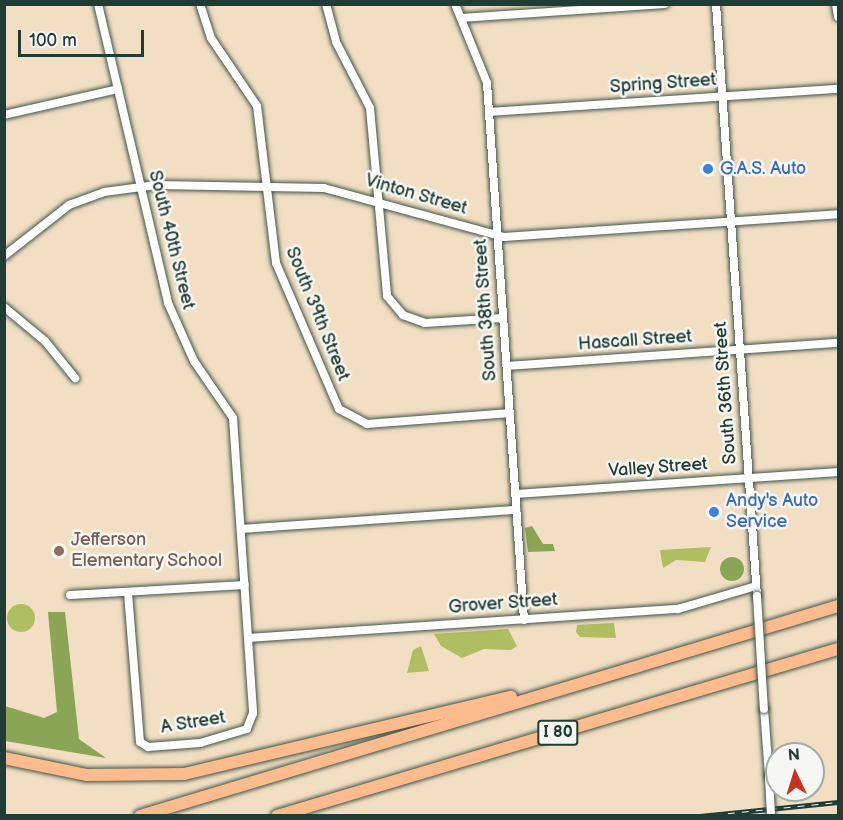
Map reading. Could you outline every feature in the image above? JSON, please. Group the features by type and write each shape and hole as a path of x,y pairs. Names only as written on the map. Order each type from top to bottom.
{"highway":[{"name":"I 80","path":"140,816 838,607"},
{"name":"I 80","path":"277,816 838,649"},
{"path":"4,758 87,775 184,774 603,677"},
{"path":"286,816 309,806"}],"street":[{"name":"South 40th Street","path":"98,4 174,321 194,361 231,411 253,722"},
{"name":"South 39th Street","path":"200,4 211,38 257,105 278,270 336,405 362,423 510,413"},
{"path":"326,4 336,42 368,100 383,285 397,310 425,323 503,318"},
{"name":"South 38th Street","path":"455,4 483,64 489,112 524,620"},
{"path":"461,18 665,4"},
{"name":"South 36th Street","path":"716,4 771,816"},
{"path":"836,4 838,17"},
{"name":"Spring Street","path":"489,112 838,89"},
{"path":"4,115 118,90"},
{"name":"Vinton Street","path":"4,256 69,205 140,186 266,183 324,188 377,200 497,236 838,214"},
{"path":"4,307 45,341 75,378"},
{"name":"Hascall Street","path":"507,366 838,343"},
{"name":"Valley Street","path":"516,495 838,472"},
{"path":"241,529 516,510"},
{"path":"70,595 245,585"},
{"name":"Grover Street","path":"248,638 682,608 756,586"},
{"name":"A Street","path":"128,592 138,740 148,747 200,743 242,731 253,722"}],"green space":[{"path":"532,526 543,544 553,544 555,551 528,552 525,528"},
{"path":"711,547 705,562 676,560 663,568 660,550"},
{"path":"732,557 737,558 743,564 743,574 737,580 732,581 727,580 721,574 720,569 721,564 727,558"},
{"path":"21,604 31,608 35,618 31,628 21,632 11,628 7,618 11,608"},
{"path":"48,612 65,612 79,739 106,758 5,741 5,706 44,718 57,712"},
{"path":"614,623 616,638 580,637 576,632 577,625"},
{"path":"508,629 517,646 511,650 484,649 462,658 441,646 434,634"},
{"path":"421,646 429,671 407,673 413,650"}],"railway":[{"path":"700,816 838,802"}],"place":[{"name":"G.A.S. Auto","path":"708,169"},
{"name":"Andy's Auto Service","path":"714,512"},
{"name":"Jefferson Elementary School","path":"59,551"}]}
